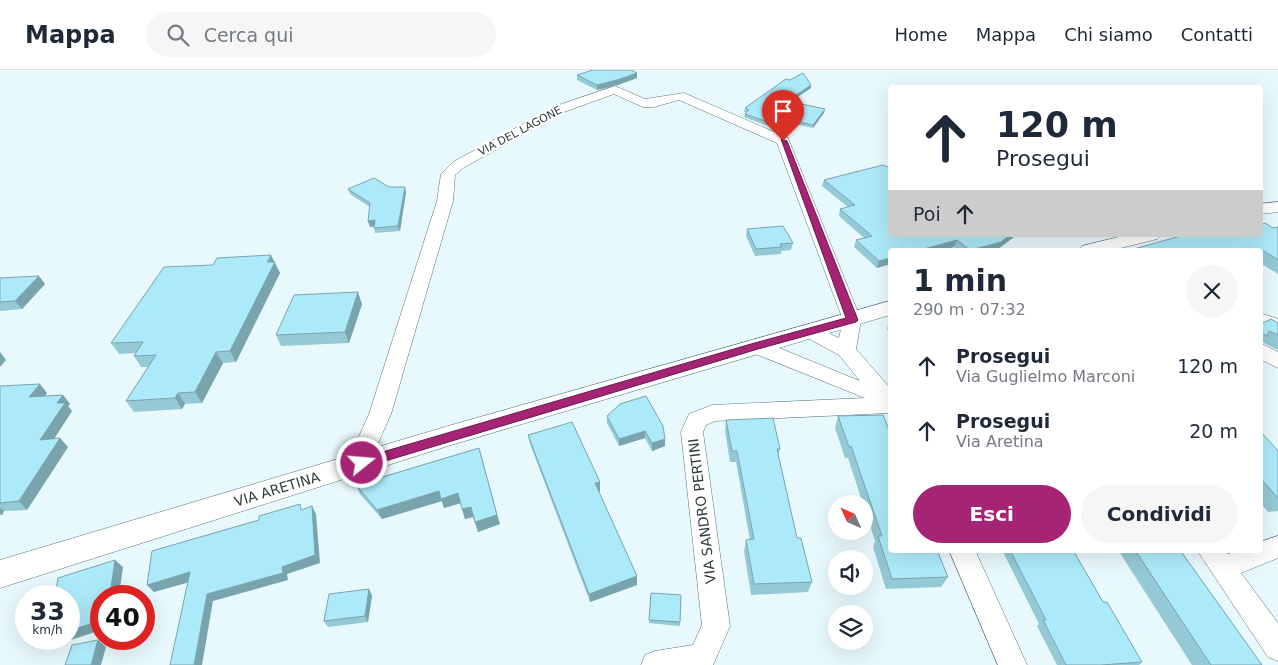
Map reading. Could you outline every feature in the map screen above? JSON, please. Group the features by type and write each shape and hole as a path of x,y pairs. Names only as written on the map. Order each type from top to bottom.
{"street":[{"name":"VIA DEL LAGONE","path":"362,463 364,450 380,414 445,201 445,183 448,174 458,165 560,109 615,90 643,103 654,103 680,96 783,141 852,320"},
{"path":"1263,209 1278,207"},
{"path":"1099,248 1142,237"},
{"path":"809,332 888,309"},
{"path":"846,350 852,320"},
{"path":"1263,320 1278,326"},
{"path":"809,332 846,350 888,400"},
{"path":"809,332 814,351 825,373"},
{"name":"VIA ARETINA","path":"0,574 362,463 755,346 809,332"},
{"path":"755,346 781,353 888,401"},
{"path":"1263,352 1278,361"},
{"name":"VIA SANDRO PERTINI","path":"655,665 686,662 703,654 716,626 692,432 696,420 712,412 888,401"},
{"path":"1263,550 1278,547"},
{"path":"963,553 1014,665"},
{"path":"1248,553 1217,559 1278,647"}],"building":[{"path":"593,70 631,70 637,73 597,85 577,75"},
{"path":"803,73 811,85 787,101 825,109 813,125 782,118 771,123 745,114 749,110 745,108 786,79 790,80"},
{"path":"883,165 888,167 888,237 1007,237 1001,242 978,248 967,248 957,240 927,248 888,248 888,259 879,261 856,240 872,236 840,209 855,205 824,180"},
{"path":"374,178 389,187 405,187 398,226 374,228 375,220 368,221 370,203 348,189"},
{"path":"1265,223 1273,228 1278,227 1278,260 1263,251 1263,248 1138,248 1177,237 1263,237 1263,224"},
{"path":"783,226 793,243 780,244 782,247 756,249 747,229"},
{"path":"271,255 267,262 275,262 230,351 216,352 195,392 178,393 175,398 126,401 156,355 134,356 143,342 111,343 164,267 213,265 217,258"},
{"path":"39,276 15,301 0,302 0,278"},
{"path":"358,292 345,332 276,335 294,295"},
{"path":"1271,319 1278,323 1278,335 1269,331 1267,336 1263,334 1263,323"},
{"path":"40,384 29,397 63,395 57,403 65,403 40,440 60,438 19,501 0,503 0,386"},
{"path":"646,396 663,426 665,439 652,443 645,431 619,439 607,416 620,404"},
{"path":"883,415 888,427 888,553 938,553 948,577 892,579 878,536 882,536 873,510 873,495 868,495 851,446 849,447 838,416"},
{"path":"773,418 780,449 777,449 797,538 801,538 812,582 754,584 746,540 754,539 737,451 732,451 726,420"},
{"path":"572,422 600,482 595,483 637,576 589,594 528,435"},
{"path":"1263,434 1278,451 1278,498 1263,481"},
{"path":"479,448 497,515 475,522 471,507 462,509 458,493 441,499 439,491 377,510 356,485"},
{"path":"300,504 301,510 312,506 315,555 282,567 283,573 207,594 194,665 170,665 190,572 147,585 152,551 259,520 259,516"},
{"path":"1012,553 1075,553 1103,602 1107,602 1142,662 1066,665 1043,620 1046,620"},
{"path":"1137,553 1182,553 1262,665 1211,665"},
{"path":"115,560 111,585 90,585 90,624 80,627 80,585 57,585 58,578"},
{"path":"369,589 365,616 324,621 329,594"},
{"path":"651,593 681,595 680,622 649,620"},
{"path":"90,642 90,650 95,650 91,665 65,665 70,650 80,650 80,643"}],"route":[{"path":"362,463 755,346 852,320 783,141"}]}
